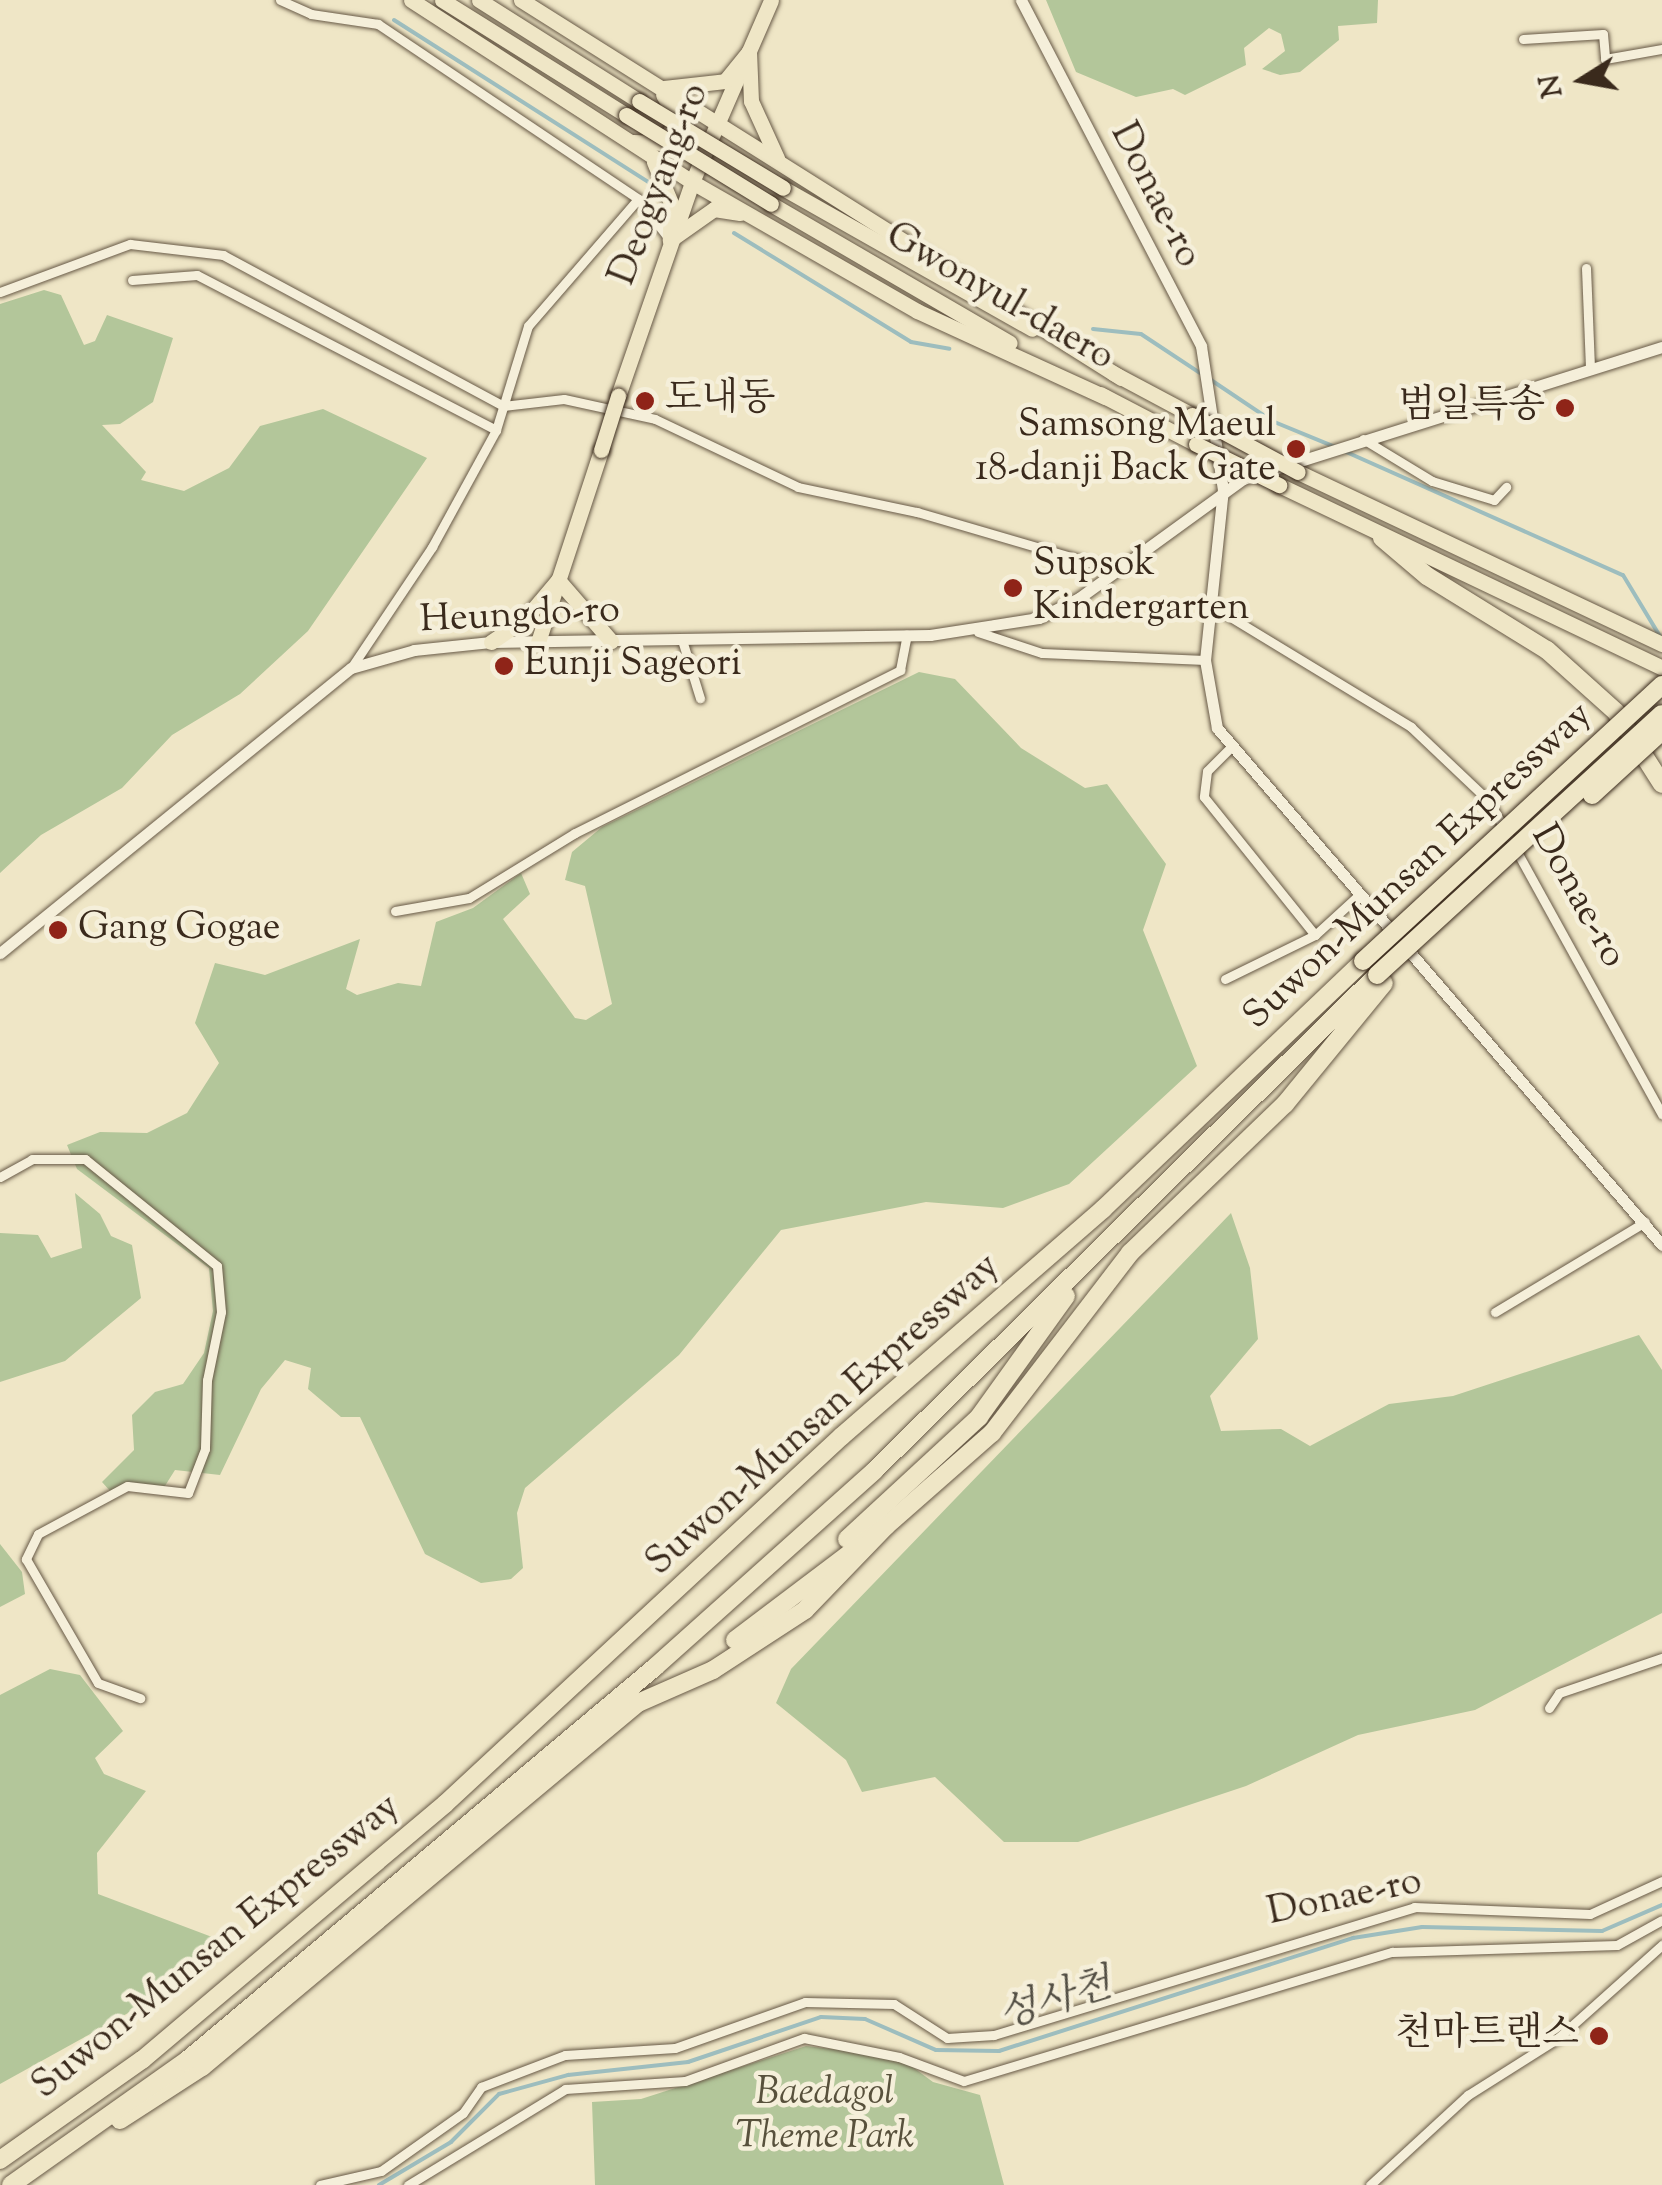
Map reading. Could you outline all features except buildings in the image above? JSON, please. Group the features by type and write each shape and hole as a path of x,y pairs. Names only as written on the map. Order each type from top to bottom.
{"highway":[{"path":"1382,538 1427,576 1548,650 1616,712 1662,784"},
{"name":"Suwon-Munsan Expressway","path":"0,2160 204,2009 337,1897 1103,1209 1363,961 1662,685"},
{"name":"Suwon-Munsan Expressway","path":"11,2185 201,2059 334,1937 670,1654 874,1471 1380,979 1662,714"},
{"path":"1106,1245 979,1416 735,1640 886,1526 992,1433 1130,1253 1285,1104 1380,979 1662,731"},
{"path":"201,2059 337,1956 619,1717 680,1682 713,1670 805,1610 886,1526"}],"main road":[{"path":"411,0 692,182 917,312 1105,397"},
{"name":"Gwonyul-daero","path":"442,0 772,204 1105,397 1382,538"},
{"name":"Gwonyul-daero","path":"479,0 783,188 1122,378 1298,472 1662,644"},
{"path":"520,0 716,127 1122,378"},
{"name":"Deogyang-ro","path":"558,580 670,240 771,0"},
{"path":"658,87 725,82 750,51"},
{"path":"750,51 751,101 764,142 786,169"},
{"path":"633,142 664,143 677,118 658,87"},
{"path":"633,142 664,173 670,240 714,210 750,214"},
{"path":"750,214 734,186 748,161 786,169"},
{"path":"1382,538 1662,668"},
{"path":"558,580 611,641"},
{"path":"538,642 558,580"},
{"path":"490,642 525,619 558,580"}],"street":[{"path":"280,0 311,14 378,24 638,200 670,240"},
{"name":"Donae-ro","path":"1021,0 1201,346 1212,394 1222,489 1205,660 1217,728 1662,1244"},
{"path":"1524,39 1603,34 1606,59 1662,49"},
{"path":"351,668 432,548 496,430 528,326 638,200"},
{"path":"0,292 130,244 223,255 503,406 564,400 655,418 798,487 917,512 1115,570"},
{"path":"1586,268 1590,370"},
{"path":"132,280 197,275 496,430"},
{"name":"Heungdo-ro","path":"0,953 351,668 414,650 490,642 978,632 1038,618 1115,570 1222,489 1317,450 1662,347"},
{"path":"1357,439 1432,480 1494,500 1506,487"},
{"name":"Donae-ro","path":"1209,604 1411,727 1489,802 1662,1114"},
{"path":"978,632 1042,654 1205,660"},
{"path":"396,912 469,898 575,833 900,670 907,635"},
{"path":"682,640 700,698"},
{"path":"1232,746 1207,771 1204,797 1315,934"},
{"path":"1225,979 1315,934 1360,894"},
{"path":"0,1177 32,1159 85,1160 217,1266 221,1312 206,1380 205,1449 188,1492 127,1486 38,1534 26,1559 98,1682 140,1698"},
{"path":"1494,1312 1645,1222"},
{"path":"1549,1708 1559,1692 1662,1658"},
{"name":"Donae-ro","path":"320,2185 381,2171 464,2113 480,2087 565,2055 675,2048 805,2002 894,2004 947,2038 994,2036 1158,1980 1414,1907 1590,1914 1662,1881"},
{"path":"408,2185 565,2090 684,2081 804,2038 898,2057 964,2081 1392,1952 1617,1945 1662,1920"},
{"path":"1370,2185 1468,2094 1558,2038 1662,1944"}],"green space":[{"path":"1046,0 1378,0 1377,23 1338,26 1339,40 1300,72 1280,75 1262,69 1285,51 1281,34 1269,28 1244,48 1246,65 1185,95 1173,89 1136,97 1076,72"},
{"path":"44,290 61,295 84,345 95,341 107,315 173,338 153,402 120,424 102,425 146,472 141,480 184,491 229,468 260,426 323,409 427,458 308,631 240,694 172,735 122,788 41,835 0,873 0,304"},
{"path":"919,672 955,679 1021,748 1085,788 1107,784 1166,864 1143,930 1197,1066 1069,1184 1003,1208 926,1202 781,1230 679,1355 525,1488 517,1513 523,1568 511,1579 481,1583 425,1554 360,1417 341,1417 308,1389 311,1368 285,1360 261,1389 220,1475 175,1470 163,1489 111,1492 102,1482 134,1450 132,1415 155,1392 183,1384 204,1353 213,1311 209,1268 77,1169 67,1145 100,1132 147,1133 187,1113 219,1063 195,1023 215,963 265,975 360,939 346,989 357,995 398,983 421,986 436,922 473,908 521,873 530,894 503,919 575,1018 586,1020 612,1004 585,886 565,880 572,852 602,827"},
{"path":"75,1193 100,1214 111,1236 132,1245 141,1298 65,1361 0,1382 0,1233 38,1235 51,1258 82,1248"},
{"path":"1231,1213 1250,1268 1258,1339 1210,1396 1221,1431 1281,1429 1310,1446 1389,1404 1453,1396 1639,1335 1662,1370 1662,1613 1475,1710 1358,1735 1246,1786 1078,1842 1004,1842 935,1777 862,1792 846,1760 776,1703 791,1669"},
{"path":"0,1544 22,1572 25,1594 0,1607"},
{"path":"50,1669 80,1675 123,1731 95,1758 104,1774 146,1791 97,1853 98,1894 220,1940 157,1997 0,2084 0,1695"},
{"name":"Baedagol Theme Park","path":"806,2046 899,2057 933,2082 980,2095 1004,2185 595,2185 592,2102 641,2099"}],"waterway":[{"path":"394,20 651,184"},
{"path":"734,233 911,342 949,349"},
{"path":"1093,329 1141,334 1200,373"},
{"path":"1208,378 1272,421 1335,447"},
{"path":"1344,451 1623,575 1661,638"},
{"name":"성사천","path":"379,2185 451,2142 499,2094 568,2075 688,2062 821,2017 865,2019 936,2050 999,2051 1353,1938 1422,1927 1602,1931 1662,1905"}],"place":[{"name":"도내동","path":"645,401"},
{"name":"범일특송","path":"1565,408"},
{"name":"Samsong Maeul 18-danji Back Gate","path":"1296,449"},
{"name":"Supsok Kindergarten","path":"1013,588"},
{"name":"Eunji Sageori","path":"504,666"},
{"name":"Gang Gogae","path":"58,930"},
{"name":"천마트랜스","path":"1599,2036"}]}
